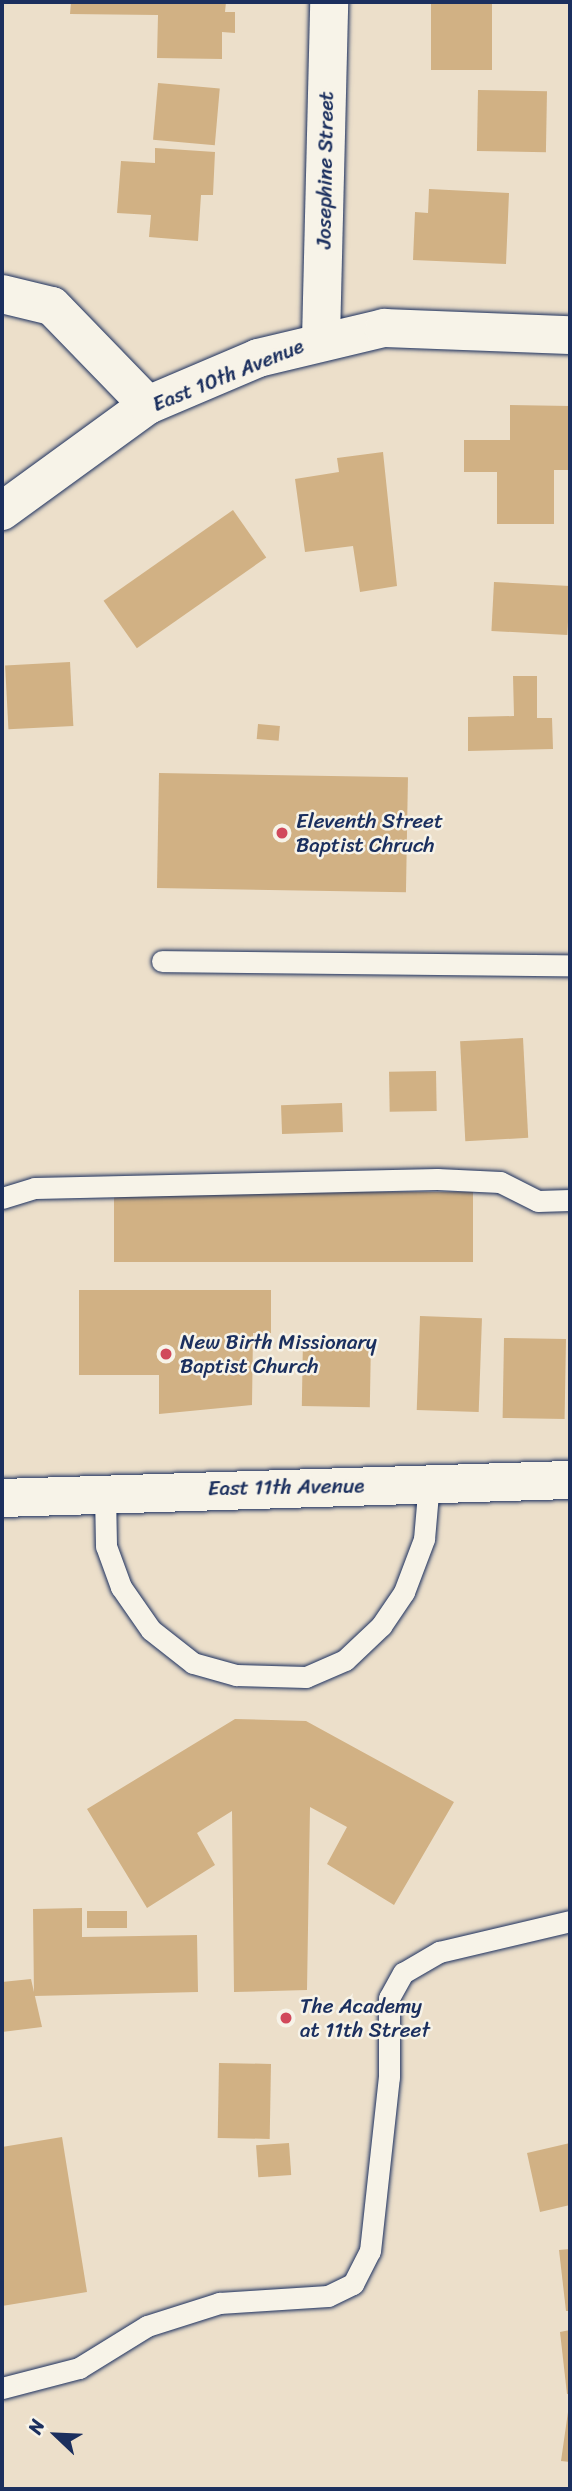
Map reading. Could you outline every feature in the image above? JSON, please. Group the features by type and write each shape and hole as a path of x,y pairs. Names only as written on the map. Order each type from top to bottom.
{"street":[{"name":"Josephine Street","path":"321,339 329,2"},
{"path":"2,294 52,306 148,405"},
{"name":"East 10th Avenue","path":"2,511 148,405 321,339 384,328 570,335"},
{"name":"East 11th Avenue","path":"2,1498 429,1482 570,1480"}],"lane":[{"path":"162,961 570,965"},
{"path":"2,1198 35,1188 437,1179 500,1182 538,1201 570,1200"},
{"path":"104,1493 106,1546 121,1587 151,1630 193,1663 236,1675 306,1677 345,1660 381,1626 404,1592 424,1539 429,1482"},
{"path":"2,2388 79,2368 147,2326 219,2303 328,2296 353,2284 370,2251 389,2077 389,1998 403,1973 439,1952 570,1921"}],"building":[{"path":"71,2 226,2 225,12 235,12 235,33 222,32 222,59 157,58 158,15 70,14"},
{"path":"431,2 492,2 492,70 431,70"},
{"path":"158,83 220,88 215,145 153,140"},
{"path":"478,90 547,91 546,152 477,151"},
{"path":"155,148 215,152 213,195 201,195 198,241 149,237 151,215 117,213 121,161 155,163"},
{"path":"429,189 509,193 506,264 413,260 415,212 428,213"},
{"path":"510,405 570,406 570,470 554,470 554,524 497,524 497,472 464,472 464,440 510,440"},
{"path":"383,452 397,586 360,592 353,546 305,552 295,479 339,472 337,458"},
{"path":"233,510 266,558 137,648 104,601"},
{"path":"494,582 570,586 567,635 491,631"},
{"path":"70,662 73,726 8,729 5,665"},
{"path":"513,676 537,676 537,718 552,718 553,749 468,751 468,717 514,716"},
{"path":"258,724 280,726 279,741 257,739"},
{"name":"Eleventh Street Baptist Chruch","path":"159,773 408,777 406,892 157,888"},
{"path":"523,1038 528,1138 465,1141 460,1041"},
{"path":"436,1071 437,1111 390,1112 389,1072"},
{"path":"342,1103 343,1132 282,1134 281,1105"},
{"path":"114,1192 473,1192 473,1262 114,1262"},
{"name":"New Birth Missionary Baptist Church","path":"79,1290 271,1290 271,1333 253,1333 252,1405 159,1414 159,1375 79,1375"},
{"path":"420,1316 482,1318 479,1412 417,1410"},
{"path":"303,1338 371,1339 370,1407 302,1406"},
{"path":"504,1338 566,1339 565,1419 503,1418"},
{"path":"235,1719 306,1721 454,1802 394,1905 327,1864 347,1827 310,1807 307,1990 234,1992 232,1811 197,1833 215,1865 147,1908 87,1809"},
{"path":"82,1908 82,1937 197,1935 198,1992 34,1996 33,1909"},
{"path":"87,1911 127,1911 127,1928 87,1928"},
{"path":"31,1979 42,2027 2,2032 2,1982"},
{"path":"219,2063 271,2064 270,2139 218,2138"},
{"path":"62,2137 87,2292 2,2306 2,2147"},
{"path":"289,2143 291,2175 258,2177 256,2145"},
{"path":"570,2143 570,2205 540,2212 527,2153"},
{"path":"570,2249 570,2311 566,2311 559,2250"},
{"path":"570,2330 570,2394 567,2394 560,2332"},
{"path":"570,2405 570,2462 561,2461"}],"place":[{"name":"Eleventh Street Baptist Chruch","path":"282,833"},
{"name":"New Birth Missionary Baptist Church","path":"166,1354"},
{"name":"The Academy at 11th Street","path":"286,2018"}]}
